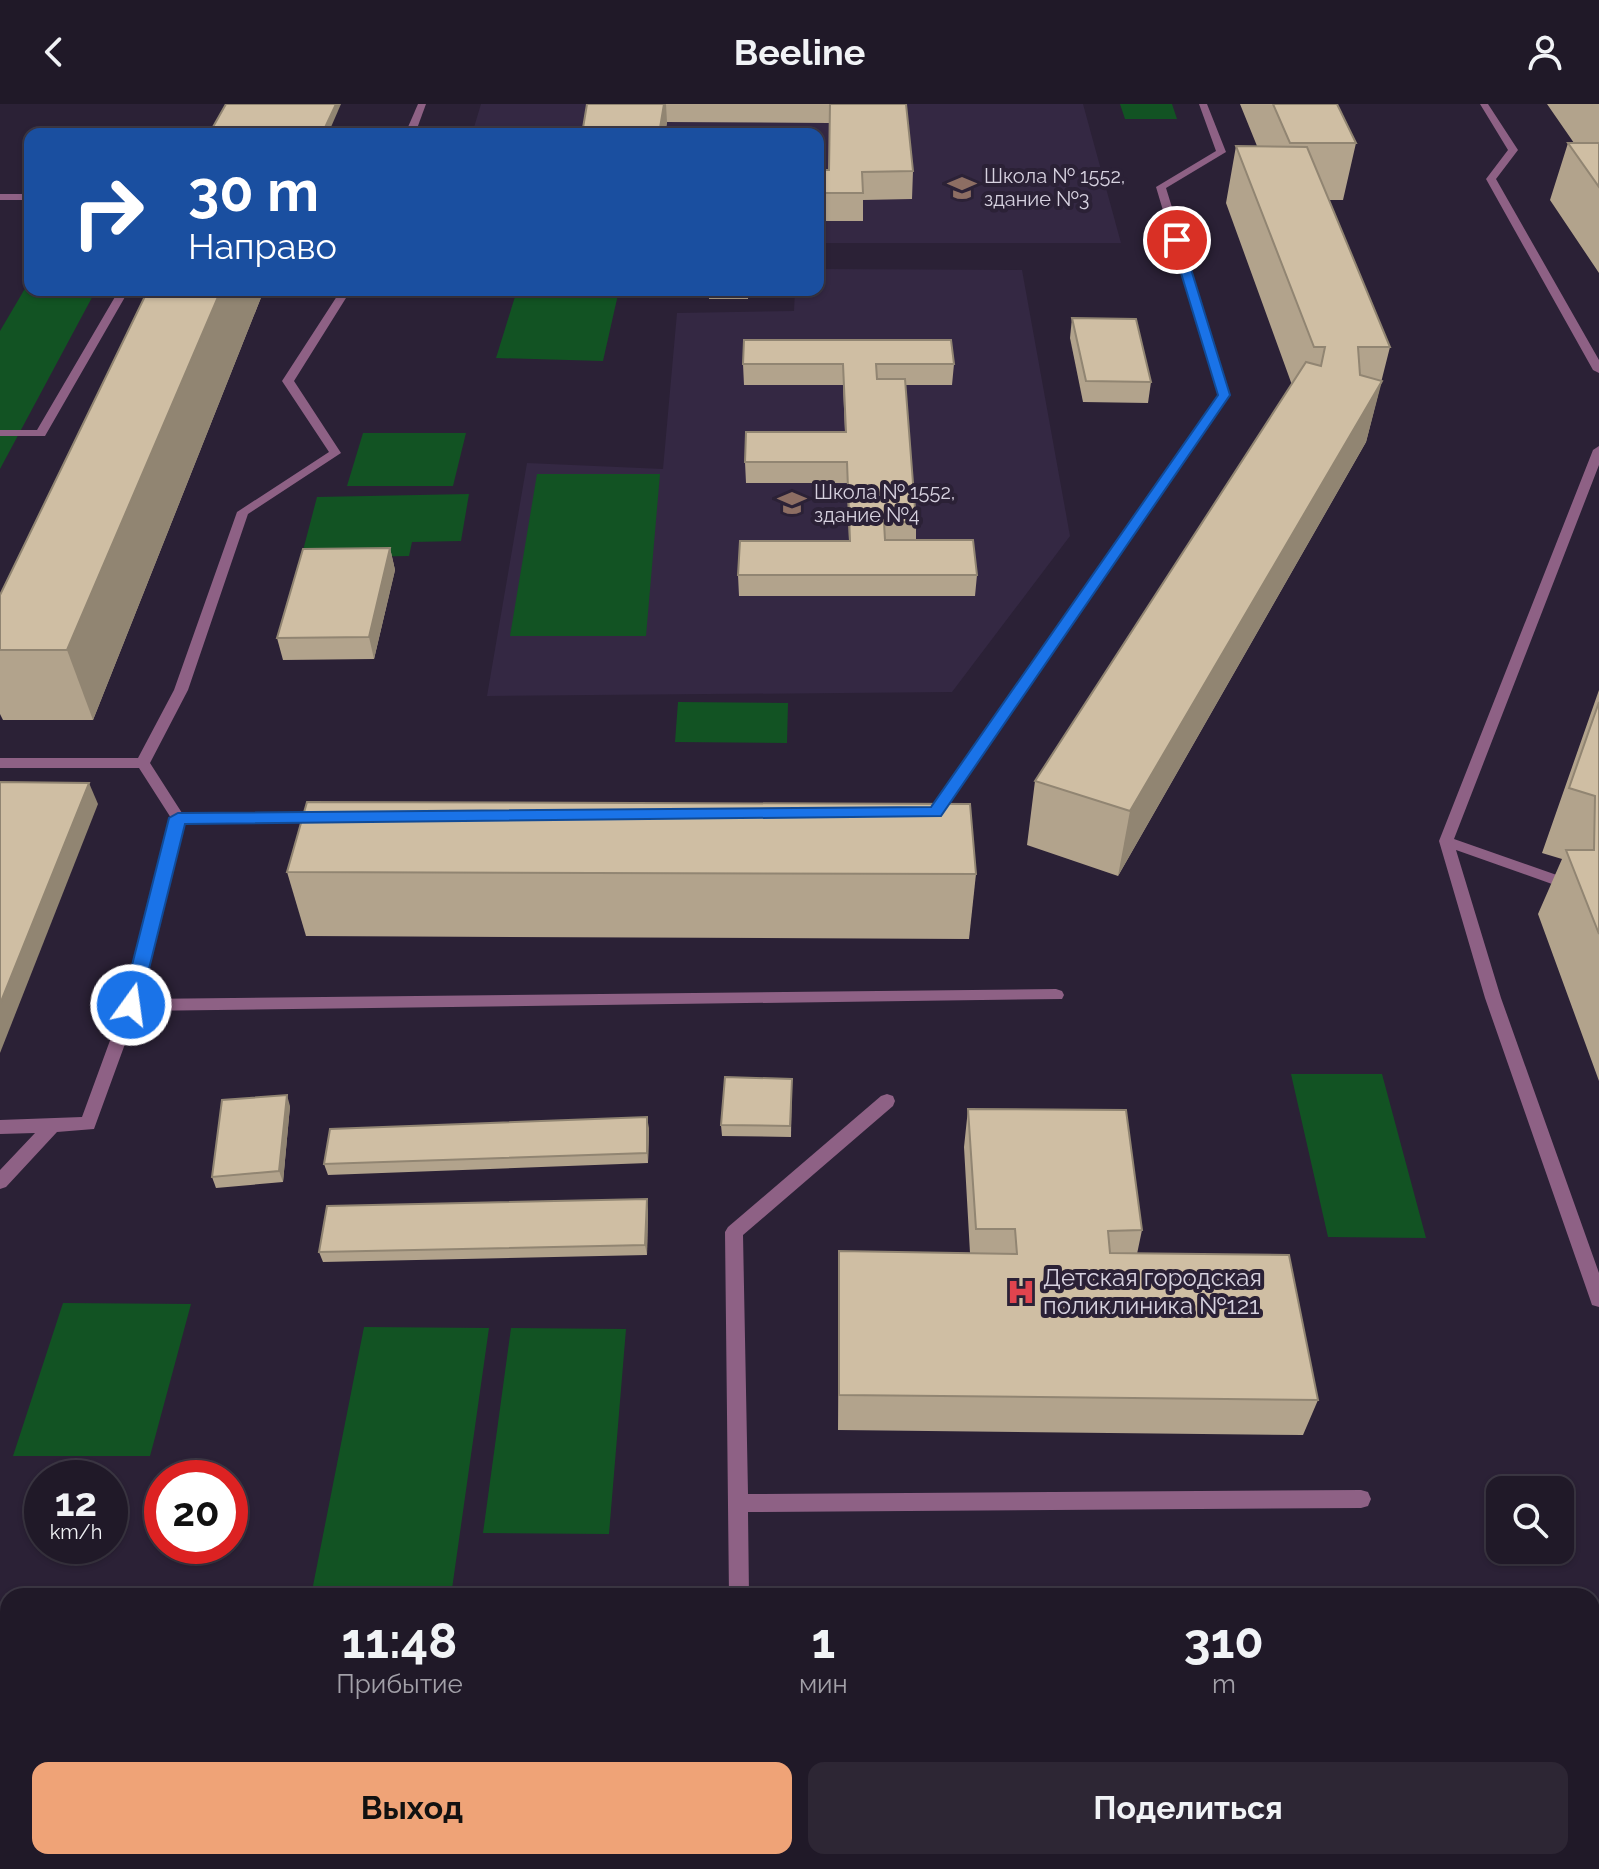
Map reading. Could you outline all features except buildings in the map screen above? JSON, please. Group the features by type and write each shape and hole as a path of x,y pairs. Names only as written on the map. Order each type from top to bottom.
{"lane":[{"path":"412,128 422,104"},
{"path":"905,812 936,812 1224,395 1161,187 1221,152 1203,104"},
{"path":"1484,104 1513,150 1491,179 1599,370"},
{"path":"0,197 24,197"},
{"path":"0,433 41,434 121,296"},
{"path":"143,763 181,690 243,512 335,453 288,381 342,296"},
{"path":"1599,450 1446,841 1493,998 1599,1299"},
{"path":"0,763 143,763"},
{"path":"0,1127 88,1124 131,1005 178,818 143,763"},
{"path":"178,818 332,817"},
{"path":"1446,841 1566,884"},
{"path":"131,1005 1056,995"},
{"path":"739,1588 734,1232 887,1101"},
{"path":"0,1182 53,1125"},
{"path":"738,1503 1361,1499"}],"shaded area":[{"name":"Школа № 1552, здание №3","path":"481,104 1083,104 1121,243 824,243 824,128 474,128"},
{"name":"Школа № 1552, здание №4","path":"824,269 1022,270 1070,536 952,692 487,696 527,463 663,469 677,313 794,311 795,296 824,296"}],"green space":[{"path":"1120,104 1172,104 1177,119 1125,119"},
{"path":"24,290 24,296 93,296 0,469 0,331"},
{"path":"515,296 618,296 603,361 496,358"},
{"path":"363,433 466,433 453,486 347,486"},
{"path":"537,474 660,474 646,636 510,636"},
{"path":"469,494 461,541 412,542 409,556 301,558 317,497"},
{"path":"678,702 788,703 787,743 675,742"},
{"path":"1291,1074 1382,1074 1426,1238 1328,1237"},
{"path":"63,1303 191,1304 150,1456 13,1456"},
{"path":"364,1327 489,1328 452,1588 313,1588"},
{"path":"511,1328 626,1329 609,1534 483,1533"}],"place":[{"name":"Школа № 1552, здание №3","path":"962,188"},
{"name":"Школа № 1552, здание №4","path":"792,503"},
{"name":"Детская городская поликлиника №121","path":"1021,1292"}],"route":[{"path":"131,1005 178,818 936,812 1224,395 1177,240"}]}
